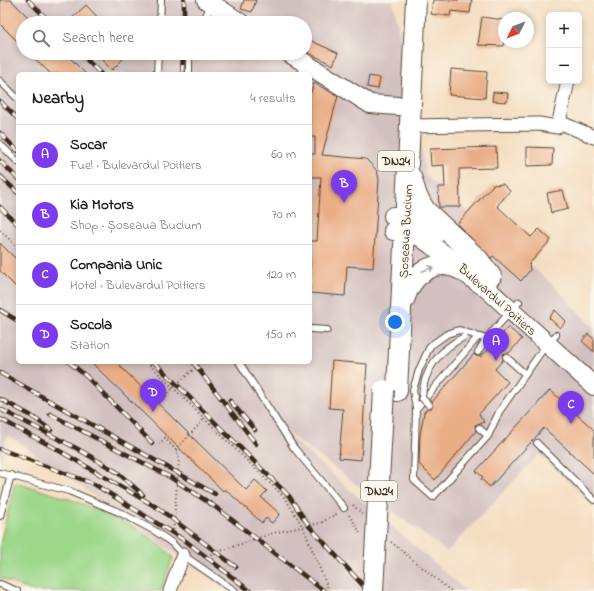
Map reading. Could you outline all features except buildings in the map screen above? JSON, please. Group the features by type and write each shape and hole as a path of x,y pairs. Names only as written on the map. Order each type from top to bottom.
{"main road":[{"name":"Șoseaua Bucium","path":"391,391 401,311 399,224 408,169 403,0"},
{"name":"Șoseaua Bucium","path":"391,391 399,224 416,0"},
{"path":"209,2 231,16"},
{"path":"296,60 303,68"},
{"path":"312,73 370,104 407,113"},
{"path":"408,169 417,196 425,210 478,259 487,280"},
{"name":"Bulevardul Poitiers","path":"399,224 435,246 464,268 487,280 552,340 594,386"},
{"path":"401,311 407,291 416,276 428,268 442,266 460,269 487,280"},
{"name":"Bulevardul Poitiers","path":"552,340 594,370"},
{"name":"DN24","path":"373,591 391,391"},
{"name":"DN24","path":"386,591 391,391"}],"street":[{"path":"407,113 539,124 557,127 567,84"},
{"path":"558,122 594,137"},
{"path":"170,591 188,558"}],"lane":[{"path":"160,16 161,0"},
{"path":"205,16 209,2"},
{"path":"157,72 158,60"},
{"path":"188,72 189,60"},
{"path":"0,81 16,97"},
{"path":"0,144 16,160"},
{"path":"416,409 482,338 515,306"},
{"path":"312,329 327,330"},
{"path":"493,345 482,338 459,330 447,334 430,346 419,370 413,390 416,409 414,480 433,497 488,436 499,412 525,374 552,340"},
{"path":"429,406 422,398 422,387 434,361 442,351 464,337 482,338"},
{"path":"478,352 482,338"},
{"path":"506,357 525,374"},
{"path":"240,364 294,448 344,508"},
{"path":"479,428 488,436"},
{"path":"536,443 594,500"},
{"path":"0,473 69,491 122,513 155,531 172,543 188,558 235,591"},
{"path":"0,516 11,475"},
{"path":"0,584 17,591"}],"path":[{"path":"0,230 16,246"},
{"path":"149,364 204,420 285,498 304,527 328,591"},
{"path":"163,399 200,364"},
{"path":"176,450 204,420"},
{"path":"159,444 165,438 176,450 179,459 172,543"},
{"path":"188,558 273,533 321,523 335,516 344,508 354,505 364,517"},
{"path":"344,508 357,527 360,541"},
{"path":"387,538 451,591"}],"shaded area":[{"path":"0,0 393,0 426,176 551,283 594,329 594,505 539,454 447,552 269,419 466,591 229,591 8,435 0,462"}],"green space":[{"path":"15,483 78,502 100,511 140,531 158,543 173,557 161,591 32,591 0,578 0,544"}],"railway":[{"path":"28,0 44,16"},
{"path":"184,0 184,16"},
{"path":"87,60 99,72"},
{"path":"182,72 183,60"},
{"path":"0,101 16,117"},
{"path":"0,133 16,149"},
{"path":"0,161 16,177"},
{"path":"0,176 16,191"},
{"path":"0,207 16,223"},
{"path":"0,310 16,320"},
{"path":"71,364 86,376 152,443"},
{"path":"156,364 289,496 309,526 368,591"},
{"path":"195,364 256,444"},
{"path":"0,373 215,494"},
{"path":"0,399 30,415 51,430"},
{"path":"230,401 255,430"},
{"path":"0,409 76,448 117,472 143,495"},
{"path":"50,414 170,477 214,506 324,591"},
{"path":"0,419 51,446 158,508 236,567"},
{"path":"0,449 94,484 187,542 250,591"}],"place":[{"name":"Kia Motors","path":"344,203"},
{"name":"Socar","path":"496,361"},
{"name":"Socola","path":"153,412"},
{"name":"Compania Unic","path":"571,424"}]}
